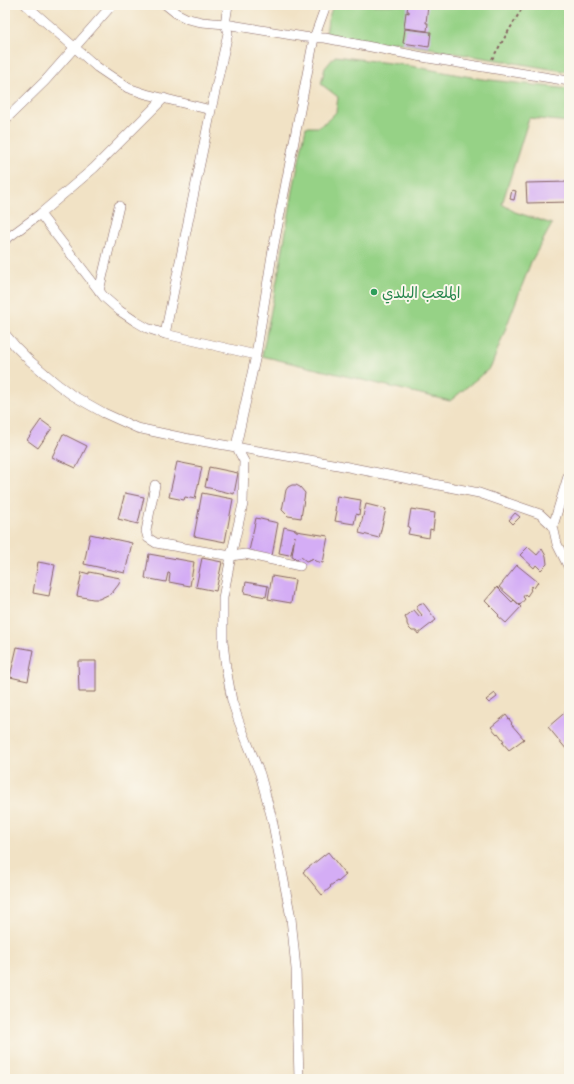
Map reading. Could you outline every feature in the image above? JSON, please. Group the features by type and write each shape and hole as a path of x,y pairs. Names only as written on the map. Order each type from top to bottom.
{"street":[{"path":"26,5 97,67 128,88 211,110"},
{"path":"5,120 45,81 112,5"},
{"path":"166,5 176,13 188,19 202,22 225,24 304,37 325,38 428,58 569,81"},
{"path":"165,334 228,32 225,24 228,5"},
{"path":"299,1079 296,969 291,918 272,819 260,774 232,701 223,642 223,598 243,504 244,461 236,446 256,355 272,255 314,38 326,5"},
{"path":"5,240 40,214 94,168 164,98"},
{"path":"99,291 119,206"},
{"path":"40,214 104,297 135,322 165,334 256,355"},
{"path":"5,334 42,372 72,394 104,413 137,428 184,438 346,466 479,493 540,514 553,526"},
{"path":"569,473 553,526 557,544 569,568"},
{"path":"155,486 146,531 148,538 156,543 231,556 245,554 300,566"}],"path":[{"path":"492,59 524,5"}],"green space":[{"path":"333,5 569,5 569,72 394,42 393,47 326,34 328,20"},
{"name":"الملعب البلدي","path":"335,56 405,65 482,79 569,89 569,122 529,118 502,204 515,212 552,224 531,262 491,367 450,401 262,356 306,127 319,127 336,112 338,97 321,84 325,68"}],"building":[{"path":"408,5 428,5 426,23 428,23 427,31 404,28 406,12 409,13 409,11 407,11"},
{"path":"405,29 431,32 429,47 403,43"},
{"path":"569,182 569,202 527,203 526,183"},
{"path":"512,190 516,191 514,200 510,199"},
{"path":"41,420 52,428 38,448 27,440"},
{"path":"63,434 87,446 76,468 52,457"},
{"path":"177,462 202,467 195,499 185,497 184,500 169,497"},
{"path":"209,467 238,473 234,494 205,487"},
{"path":"292,485 300,487 305,493 301,518 288,516 282,510 286,490"},
{"path":"125,493 144,497 138,524 118,519"},
{"path":"202,493 233,499 225,542 194,536"},
{"path":"337,496 361,500 359,515 356,514 354,524 335,521"},
{"path":"366,504 386,509 379,538 359,533"},
{"path":"411,509 435,513 433,530 430,529 429,538 408,534"},
{"path":"515,513 520,517 513,524 509,520"},
{"path":"256,518 278,523 272,556 249,551"},
{"path":"284,527 296,531 328,536 323,563 315,561 312,558 306,561 301,557 296,559 292,556 295,536 291,554 279,553"},
{"path":"90,534 132,543 125,573 84,564"},
{"path":"528,547 537,555 542,549 546,556 547,564 541,570 536,565 534,568 520,555"},
{"path":"149,554 194,562 190,586 169,582 169,573 166,582 145,578"},
{"path":"202,558 222,562 216,591 196,587"},
{"path":"38,562 55,565 49,596 33,593"},
{"path":"517,565 538,582 534,588 532,586 527,596 525,594 523,597 525,599 520,605 499,587"},
{"path":"82,572 120,578 119,584 112,593 99,599 77,596"},
{"path":"272,576 295,580 291,603 268,599"},
{"path":"246,582 268,586 266,597 244,593"},
{"path":"497,587 512,602 514,600 521,607 506,623 485,601"},
{"path":"422,603 436,620 418,634 416,631 412,631 409,628 405,617 414,610 420,617 422,615 417,607"},
{"path":"17,647 34,650 28,681 10,677"},
{"path":"78,661 96,661 96,692 79,692"},
{"path":"495,693 497,697 489,703 486,700"},
{"path":"569,709 569,749 567,750 548,727"},
{"path":"506,715 512,723 511,724 524,739 509,750 502,742 504,741 498,733 497,734 491,727"},
{"path":"328,852 346,875 338,882 337,881 330,886 331,887 322,895 303,872"}],"place":[{"name":"الملعب البلدي","path":"374,292"}]}
